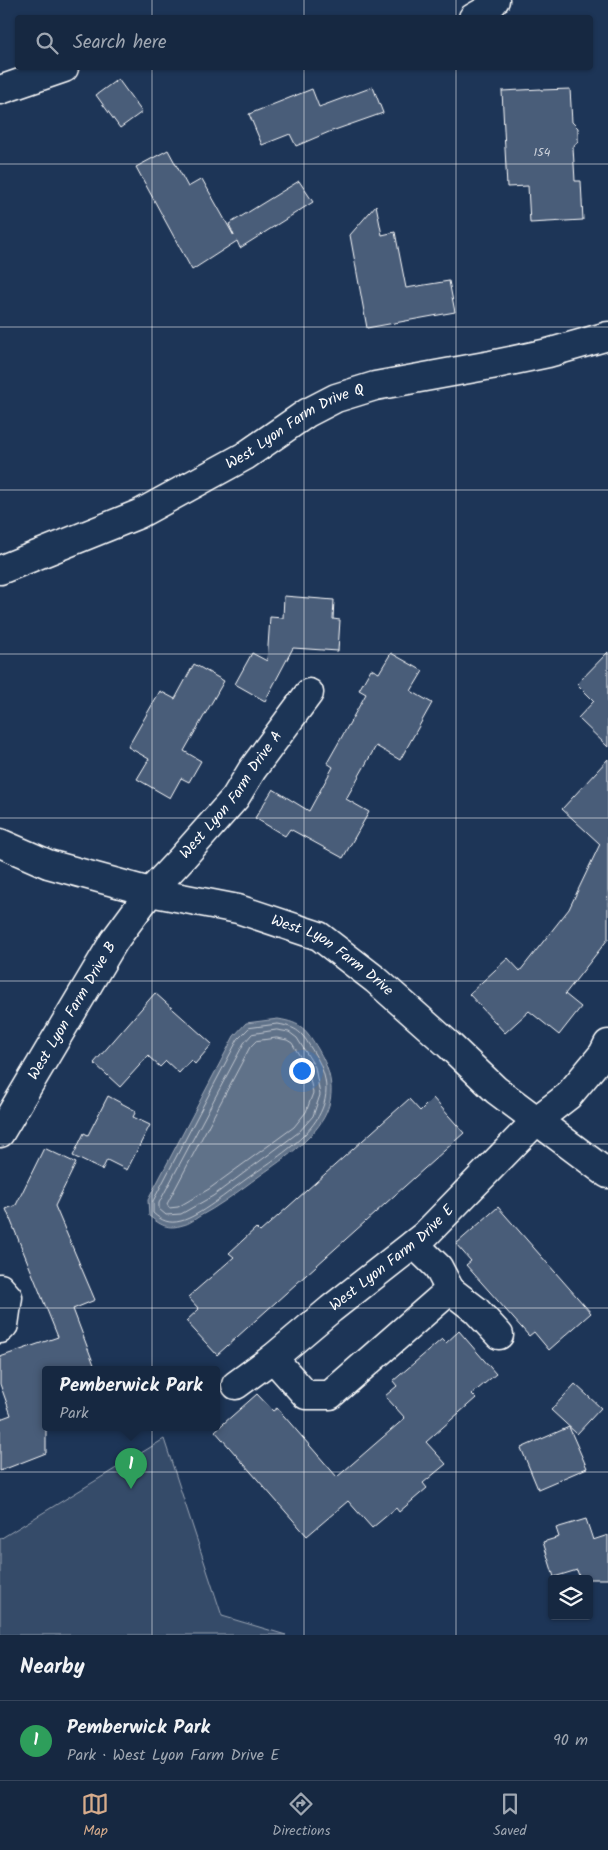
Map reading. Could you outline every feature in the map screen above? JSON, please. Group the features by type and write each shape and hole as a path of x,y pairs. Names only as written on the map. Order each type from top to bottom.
{"street":[{"path":"478,15 487,10 495,0"},
{"path":"0,90 58,70"},
{"name":"West Lyon Farm Drive Q","path":"0,570 139,514 245,456 307,413 336,398 375,386 501,363 608,336"},
{"name":"West Lyon Farm Drive A","path":"150,892 235,798 252,770 309,693"},
{"name":"West Lyon Farm Drive","path":"0,843 48,864 150,892 238,909 319,936 376,980 496,1090 608,1174"},
{"name":"West Lyon Farm Drive B","path":"0,1133 114,941 150,892"},
{"name":"West Lyon Farm Drive E","path":"236,1385 273,1358 331,1309 414,1244 437,1223 537,1120 568,1096 603,1054 608,1044"},
{"path":"414,1244 438,1267 450,1290 476,1310 499,1335"},
{"path":"0,1288 8,1297 4,1325 0,1329"},
{"path":"273,1358 306,1395 330,1395 450,1290"}],"shaded area":[{"path":"164,1439 222,1616 286,1635 0,1635 0,1539"}],"water":[{"path":"278,1019 293,1023 302,1028 310,1036 318,1049 329,1073 331,1094 326,1113 316,1129 301,1144 224,1201 185,1224 168,1227 161,1224 149,1216 148,1200 234,1036 246,1023"}],"building":[{"path":"118,79 142,112 120,128 96,95"},
{"path":"373,87 383,113 296,146 290,134 262,145 249,114 312,89 319,107"},
{"path":"570,89 572,122 578,128 578,141 573,147 575,181 581,181 583,220 530,223 528,186 507,187 502,91"},
{"path":"168,150 188,187 202,179 234,236 229,224 299,181 313,202 240,248 237,241 192,270 136,167"},
{"path":"376,205 382,235 395,232 406,288 449,281 455,312 367,328 350,235"},
{"path":"284,596 334,600 333,619 340,620 338,651 293,648 265,701 235,684 252,653 267,661 270,617 283,618"},
{"path":"608,652 608,747 578,718 594,701 577,684"},
{"path":"391,653 423,671 411,691 432,703 400,760 376,746 346,799 369,812 343,858 290,829 285,836 255,818 273,789 309,811 333,767 327,763 366,694 359,690 371,669 379,673"},
{"path":"194,664 224,681 184,751 201,761 189,782 181,778 170,798 137,779 149,759 128,747 160,691 175,699"},
{"path":"608,759 608,939 565,994 581,1007 559,1035 529,1011 505,1033 469,994 508,958 520,971 569,909 600,844 562,809"},
{"path":"155,993 212,1044 195,1064 191,1060 179,1073 166,1061 160,1067 148,1056 120,1087 94,1063"},
{"path":"108,1096 136,1111 133,1117 150,1125 127,1170 107,1160 102,1170 73,1156 84,1133 88,1135"},
{"path":"433,1098 464,1133 217,1355 186,1321 199,1309 188,1297 234,1257 229,1253 256,1228 260,1232 409,1099 420,1111"},
{"path":"44,1148 76,1163 55,1206 95,1300 73,1309 94,1366 42,1366 42,1431 46,1431 46,1453 0,1471 0,1419 11,1415 0,1384 0,1357 58,1337 6,1209 16,1205"},
{"path":"498,1207 591,1313 549,1350 534,1332 529,1336 466,1265 471,1261 456,1244"},
{"path":"459,1331 496,1374 472,1394 476,1398 426,1442 446,1464 423,1483 427,1488 399,1512 396,1508 372,1528 348,1501 307,1536 215,1431 220,1431 220,1427 257,1394 273,1411 277,1408 337,1477 405,1418 385,1396 397,1386 393,1381 442,1339 446,1343"},
{"path":"575,1384 601,1408 577,1434 551,1410"},
{"path":"569,1427 587,1468 538,1489 521,1448"},
{"path":"586,1519 593,1540 608,1535 608,1579 593,1579 593,1575 579,1575 577,1570 553,1575 543,1542 559,1537 556,1528"}],"place":[{"name":"Pemberwick Park","path":"131,1489"}]}
